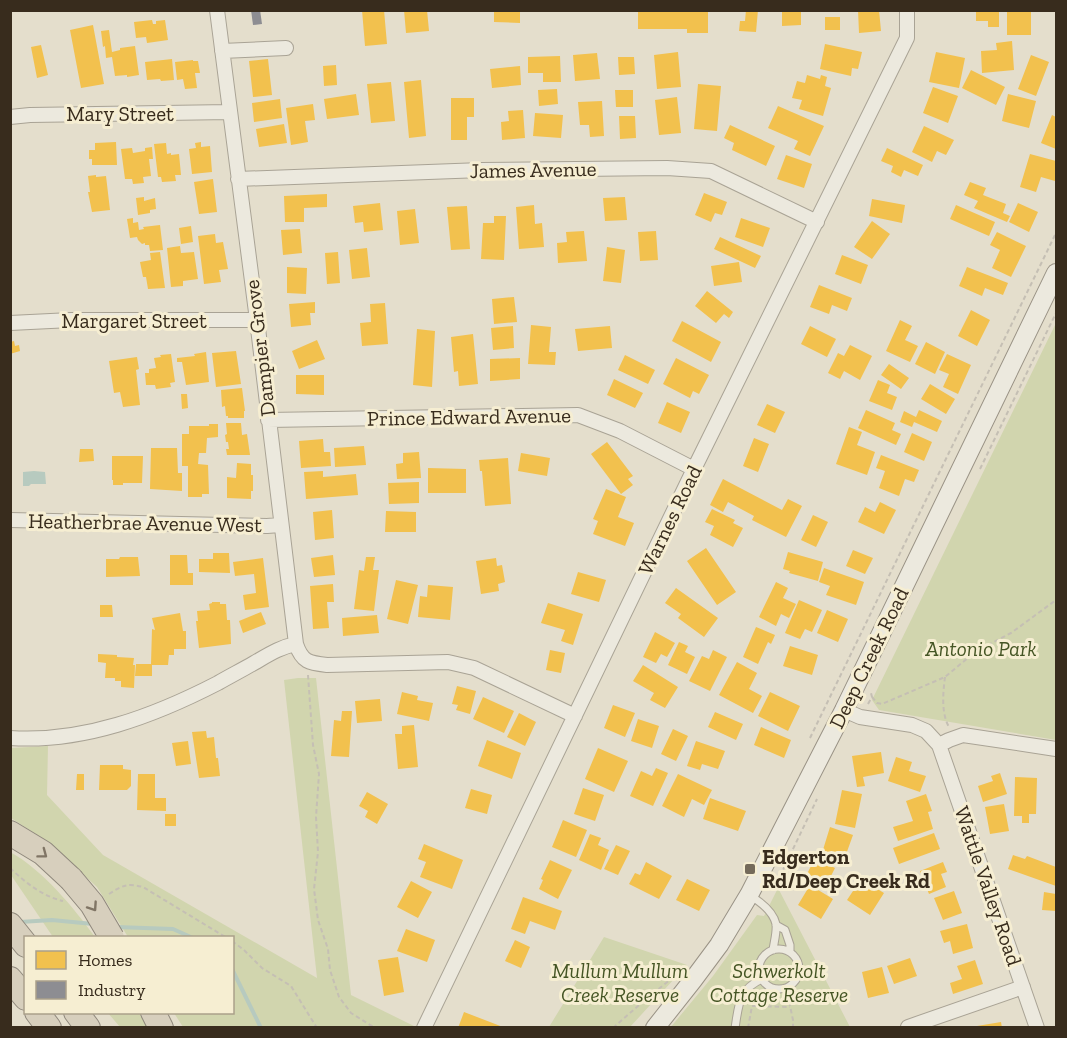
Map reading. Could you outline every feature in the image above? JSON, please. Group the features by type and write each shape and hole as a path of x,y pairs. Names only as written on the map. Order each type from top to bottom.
{"highway":[{"path":"10,833 43,853 69,890 92,904 111,936"},
{"path":"10,925 24,942"},
{"path":"78,1014 88,1028"},
{"path":"154,1014 161,1028"}],"main road":[{"name":"Deep Creek Road","path":"655,1028 719,945 750,895 844,710 1056,273"}],"street":[{"name":"Dampier Grove","path":"217,10 296,644 299,654 307,661"},
{"name":"Warnes Road","path":"424,1028 694,470 907,38 907,10"},
{"path":"222,51 286,48"},
{"name":"Mary Street","path":"10,117 230,112"},
{"name":"James Avenue","path":"238,179 482,170 667,168 711,171 817,222"},
{"name":"Margaret Street","path":"10,323 72,320 257,320"},
{"name":"Prince Edward Avenue","path":"268,420 578,415 620,431 694,470"},
{"name":"Heatherbrae Avenue West","path":"10,520 280,525"},
{"path":"10,738 51,737 98,730 138,718 186,700 284,646 296,644"},
{"path":"307,661 327,665 448,662 474,668 575,716"},
{"path":"844,710 860,717 912,725 944,743 963,735 1056,749"},
{"name":"Wattle Valley Road","path":"944,743 1037,1028"},
{"path":"908,1027 1023,987"}],"lane":[{"path":"750,895 770,911 776,925 773,950"},
{"path":"776,925 785,930 790,952"},
{"path":"780,949 790,952 797,960 798,971 794,981 786,987 771,987 759,973 760,962 764,955 773,950 780,949"},
{"path":"735,1028 738,1006 745,989 762,979"}],"path":[{"path":"810,738 1056,232"},
{"path":"872,697 877,703 882,704 945,677 975,652 1011,633 1056,600"},
{"path":"307,661 313,745 319,774 316,817 318,852 314,889 318,920 328,949 330,970 339,997 351,1013 375,1028"},
{"path":"944,743 949,727 945,720 945,677"},
{"path":"10,868 25,882 53,898 69,890"},
{"path":"107,895 121,886 132,884 143,887 224,936"},
{"path":"234,942 262,968 291,986 317,1028"},
{"path":"613,1028 677,975"},
{"path":"786,987 793,1028"},
{"path":"748,1028 752,1006 790,1007"}],"green space":[{"name":"Antonio Park","path":"1056,323 1056,740 879,710 872,700"},
{"path":"316,678 351,995 416,1027 183,1027 175,1014 234,1014 234,936 127,936 97,887 45,840 11,818 11,748 48,746 47,795 103,855 317,978 284,680"},
{"path":"10,852 34,868 67,902 94,936 52,936 11,875"},
{"name":"Schwerkolt Cottage Reserve","path":"778,888 850,1027 670,1028 713,976 757,915 764,916"},
{"name":"Mullum Mullum Creek Reserve","path":"604,937 687,965 630,1027 549,1027"},
{"path":"109,1014 144,1014 152,1027 120,1027"}],"shaded area":[{"path":"23,472 45,472 46,484 23,486"}],"building: Homes":[{"path":"362,10 384,10 387,44 365,46"},
{"path":"404,10 427,10 429,31 406,33"},
{"path":"494,10 520,10 520,23 494,22"},
{"path":"638,10 708,10 708,33 687,33 687,29 638,29"},
{"path":"746,10 758,10 756,32 739,31 740,21 745,21"},
{"path":"782,10 801,10 801,25 782,26"},
{"path":"858,10 879,10 881,31 859,33"},
{"path":"976,10 999,10 999,27 988,27 988,21 976,21"},
{"path":"1007,10 1031,10 1031,35 1007,35"},
{"path":"825,17 840,17 840,30 825,30"},
{"path":"152,20 153,24 156,24 156,21 165,20 168,40 147,43 146,37 136,38 134,22"},
{"path":"93,25 104,84 81,88 70,30"},
{"path":"109,30 112,52 120,48 135,46 139,75 115,76 112,57 106,58 105,46 103,47 101,31"},
{"path":"1012,41 1014,70 982,73 981,51 997,50 996,43"},
{"path":"825,44 862,52 858,69 852,68 851,76 820,69"},
{"path":"41,45 48,75 37,78 31,47"},
{"path":"678,52 681,87 657,89 654,55"},
{"path":"936,52 965,58 959,88 929,82"},
{"path":"597,53 600,79 575,81 573,55"},
{"path":"1031,55 1049,62 1036,96 1018,89"},
{"path":"560,56 561,82 543,82 543,73 528,73 528,57"},
{"path":"618,57 634,57 635,74 619,75"},
{"path":"172,59 174,80 147,80 145,62"},
{"path":"268,59 272,95 253,97 249,61"},
{"path":"198,61 200,73 195,73 197,88 185,89 183,79 177,80 175,62"},
{"path":"336,65 337,85 324,86 323,66"},
{"path":"520,66 521,85 492,88 490,69"},
{"path":"971,70 1005,87 996,105 962,88"},
{"path":"807,75 820,79 821,75 827,77 825,86 831,88 823,116 799,109 802,100 792,98 797,81 805,83"},
{"path":"421,80 426,136 409,138 404,82"},
{"path":"391,82 395,121 371,123 367,84"},
{"path":"698,84 721,86 717,131 694,129"},
{"path":"933,87 958,96 948,123 923,113"},
{"path":"557,89 558,104 539,106 538,90"},
{"path":"615,90 633,90 633,107 616,107"},
{"path":"356,94 359,115 327,119 324,99"},
{"path":"1008,94 1036,101 1029,128 1002,121"},
{"path":"677,97 681,133 659,135 655,100"},
{"path":"451,98 474,98 474,117 467,117 467,140 451,140"},
{"path":"280,99 282,118 254,122 252,103"},
{"path":"602,101 604,136 590,137 589,125 580,125 578,102"},
{"path":"313,104 315,120 305,121 308,142 291,145 286,108"},
{"path":"778,106 824,126 810,156 794,149 798,141 768,128"},
{"path":"523,110 525,138 502,140 501,122 509,121 508,111"},
{"path":"535,113 563,115 561,138 533,136"},
{"path":"1052,115 1056,117 1056,149 1041,143"},
{"path":"619,116 635,116 636,138 620,139"},
{"path":"284,124 287,143 259,147 256,129"},
{"path":"730,125 775,146 766,166 732,150 734,143 724,138"},
{"path":"924,126 954,140 946,155 937,151 932,162 912,152"},
{"path":"116,142 117,165 92,165 89,150 95,150 95,143"},
{"path":"201,142 201,147 210,146 212,172 192,174 189,149 196,148 195,143"},
{"path":"166,143 167,154 179,154 181,175 175,175 176,181 162,182 161,177 158,177 154,144"},
{"path":"152,147 153,159 149,159 151,176 143,177 144,183 133,184 132,179 125,179 121,149 132,148 133,153"},
{"path":"887,148 923,165 918,176 904,170 901,177 891,172 893,166 881,161"},
{"path":"1030,154 1056,161 1055,181 1041,177 1036,192 1020,187"},
{"path":"786,155 812,164 804,188 777,179"},
{"path":"96,175 96,177 106,176 110,210 92,212 88,176"},
{"path":"213,179 217,212 199,214 194,182"},
{"path":"970,182 986,188 983,195 1006,204 1003,213 1010,216 1007,222 974,208 978,201 964,195"},
{"path":"704,193 727,202 722,215 715,213 711,222 695,215"},
{"path":"327,194 327,207 304,208 304,222 285,222 284,196"},
{"path":"144,197 144,201 155,198 156,209 150,210 150,213 138,215 136,198"},
{"path":"625,197 627,220 605,221 603,198"},
{"path":"872,199 905,205 902,223 869,216"},
{"path":"380,203 383,230 364,232 363,222 355,223 353,206"},
{"path":"1018,203 1038,212 1029,232 1009,222"},
{"path":"534,205 535,224 542,223 544,247 519,249 516,207"},
{"path":"956,205 995,222 989,236 950,219"},
{"path":"467,206 470,249 451,250 447,207"},
{"path":"415,209 419,243 400,245 397,211"},
{"path":"494,216 506,216 504,260 481,259 483,223 494,223"},
{"path":"133,218 133,223 138,222 139,230 144,229 143,227 160,225 163,250 150,251 149,245 142,244 137,237 130,238 127,219"},
{"path":"741,218 770,228 763,247 735,237"},
{"path":"872,221 890,234 872,259 854,247"},
{"path":"191,226 193,242 181,244 179,228"},
{"path":"300,229 302,253 283,255 281,230"},
{"path":"584,231 587,261 558,263 557,243 567,242 566,232"},
{"path":"656,231 658,260 640,261 638,232"},
{"path":"997,232 1026,246 1011,277 992,268 1000,250 990,245"},
{"path":"215,234 216,243 223,242 228,269 219,270 221,282 204,284 198,236"},
{"path":"720,237 761,256 755,268 714,249"},
{"path":"180,246 181,253 194,252 198,279 183,281 183,286 171,287 167,248"},
{"path":"607,247 625,250 621,283 603,281"},
{"path":"367,248 370,277 352,279 349,250"},
{"path":"160,252 165,288 148,289 140,262 151,260 150,253"},
{"path":"338,252 340,283 327,284 325,253"},
{"path":"842,255 868,265 861,284 835,274"},
{"path":"739,262 742,282 714,286 711,266"},
{"path":"287,267 307,268 306,294 287,293"},
{"path":"967,267 1008,283 1003,295 985,288 982,296 959,286"},
{"path":"819,285 852,298 847,311 832,305 829,314 810,307"},
{"path":"707,291 733,312 729,318 724,314 716,323 695,306"},
{"path":"514,297 517,322 494,324 492,299"},
{"path":"315,302 315,313 310,313 311,325 291,327 289,304"},
{"path":"385,303 388,344 362,346 360,323 371,322 370,304"},
{"path":"971,310 990,320 977,346 958,336"},
{"path":"900,320 912,326 905,340 918,346 910,362 886,351"},
{"path":"682,321 721,342 711,362 672,341"},
{"path":"531,325 551,327 549,352 556,352 555,365 528,364"},
{"path":"513,326 514,348 493,350 491,328"},
{"path":"610,326 612,348 578,351 575,329"},
{"path":"810,326 836,339 827,357 801,344"},
{"path":"417,329 435,331 432,387 413,385"},
{"path":"473,334 478,384 459,386 458,371 454,372 451,337"},
{"path":"317,340 325,359 299,369 292,351"},
{"path":"14,341 15,346 19,345 20,351 10,354 10,342"},
{"path":"926,342 945,352 935,374 915,364"},
{"path":"850,345 872,356 860,380 844,371 840,379 828,373 838,353 844,356"},
{"path":"236,351 241,384 216,387 212,353"},
{"path":"206,352 209,382 186,385 182,362 177,362 177,358"},
{"path":"171,354 175,382 170,383 171,387 156,389 155,385 146,385 145,373 149,373 149,369 156,368 154,358"},
{"path":"947,354 971,365 958,394 943,387 949,374 939,370"},
{"path":"625,355 655,370 648,384 618,370"},
{"path":"137,357 139,369 136,370 140,405 123,407 120,392 114,393 109,361"},
{"path":"520,358 520,379 490,381 490,359"},
{"path":"676,358 709,375 699,394 693,391 690,398 663,384"},
{"path":"889,364 909,378 901,389 881,375"},
{"path":"296,375 324,375 324,395 296,394"},
{"path":"614,379 643,393 635,408 607,395"},
{"path":"878,380 890,385 887,393 897,397 892,410 869,401"},
{"path":"930,384 955,399 946,414 921,399"},
{"path":"242,388 244,418 228,418 225,406 222,407 221,390"},
{"path":"181,394 187,394 188,408 182,409"},
{"path":"667,402 690,412 681,433 658,423"},
{"path":"767,404 785,412 775,433 757,425"},
{"path":"866,410 895,423 892,430 901,434 896,445 858,428"},
{"path":"919,410 942,421 937,432 914,422 912,427 900,422 904,411 916,417"},
{"path":"226,423 241,423 242,435 247,434 250,455 227,455 226,449 229,449 225,435 227,434"},
{"path":"209,424 218,424 218,437 207,438 206,453 199,453 198,464 208,465 209,494 202,494 202,497 188,497 188,466 182,466 182,434 189,434 189,426 209,426"},
{"path":"849,427 862,432 857,445 875,452 867,475 836,464"},
{"path":"912,433 932,442 924,461 904,452"},
{"path":"754,438 769,444 758,472 743,466"},
{"path":"323,439 324,452 330,452 331,466 301,468 299,441"},
{"path":"607,442 633,476 628,479 633,485 621,494 591,454"},
{"path":"364,446 366,465 335,467 334,448"},
{"path":"151,448 177,448 178,473 182,473 182,491 150,489"},
{"path":"80,449 93,449 94,461 79,462"},
{"path":"419,452 421,478 397,479 396,464 403,463 403,453"},
{"path":"521,453 550,458 547,476 518,471"},
{"path":"881,455 919,470 914,482 905,479 899,496 879,488 885,471 876,468"},
{"path":"112,456 143,456 142,483 113,485"},
{"path":"508,458 511,504 485,506 479,460"},
{"path":"237,463 251,464 253,491 251,491 251,499 227,498 227,477 236,478"},
{"path":"428,468 466,469 466,493 428,493"},
{"path":"323,471 323,477 356,474 358,495 306,499 304,472"},
{"path":"723,479 782,510 788,499 802,506 786,537 752,520 754,516 728,502 723,512 710,505"},
{"path":"419,482 419,503 389,504 388,483"},
{"path":"606,489 626,497 618,517 634,523 625,546 593,534 598,521 593,519"},
{"path":"880,502 896,510 884,534 858,522 865,507 875,512"},
{"path":"712,509 735,520 733,523 743,528 733,547 710,535 714,526 705,522"},
{"path":"332,510 334,538 315,540 313,512"},
{"path":"386,511 416,512 416,532 385,532"},
{"path":"813,515 828,522 816,547 801,540"},
{"path":"706,548 736,592 717,605 687,561"},
{"path":"853,550 873,558 865,574 846,566"},
{"path":"788,552 823,562 818,581 789,573 790,571 783,569"},
{"path":"213,553 229,553 230,573 199,572 199,559 213,559"},
{"path":"170,555 187,555 188,573 193,573 193,585 170,585"},
{"path":"333,555 335,575 314,577 311,558"},
{"path":"120,557 138,557 140,576 106,577 106,559 119,559"},
{"path":"366,557 375,557 373,570 379,570 374,611 354,609 359,570 364,571"},
{"path":"263,558 269,607 245,610 243,595 256,593 254,574 235,576 233,562"},
{"path":"496,558 497,566 502,565 505,582 498,584 499,591 481,594 476,561"},
{"path":"824,568 864,582 856,605 826,595 830,586 819,582"},
{"path":"578,572 606,580 599,602 571,594"},
{"path":"396,580 418,585 408,624 387,619"},
{"path":"776,582 788,588 783,598 796,604 789,618 781,614 776,626 759,617"},
{"path":"333,584 334,602 327,602 329,628 313,629 310,586"},
{"path":"428,585 453,587 450,620 418,617 420,596 427,597"},
{"path":"676,588 718,618 704,637 678,618 681,614 665,603"},
{"path":"799,600 822,610 812,632 805,629 800,639 785,633"},
{"path":"212,602 226,604 227,620 230,620 231,644 199,648 197,611 210,610 209,604"},
{"path":"548,603 583,614 573,645 561,641 565,630 541,623"},
{"path":"100,605 112,605 113,617 100,617"},
{"path":"827,610 848,619 838,642 817,633"},
{"path":"261,612 266,624 243,633 239,621"},
{"path":"180,613 183,631 186,631 186,649 174,649 174,655 169,655 168,665 152,665 152,676 135,676 136,664 151,664 152,629 155,630 152,618"},
{"path":"377,615 379,633 343,636 342,618"},
{"path":"756,627 775,635 771,644 768,642 758,664 743,657"},
{"path":"655,632 675,643 667,657 661,654 656,663 643,657"},
{"path":"679,642 688,646 685,652 695,657 687,674 668,665"},
{"path":"790,646 818,655 812,675 783,666"},
{"path":"550,650 565,653 561,673 546,670"},
{"path":"713,650 727,657 710,691 689,681 702,656 709,659"},
{"path":"98,654 134,658 134,688 121,687 121,681 115,681 115,678 105,678 106,663 98,662"},
{"path":"737,662 757,673 749,689 762,696 753,713 719,695"},
{"path":"643,665 678,687 665,708 650,700 654,693 633,681"},
{"path":"457,686 476,691 470,714 456,710 458,705 452,704"},
{"path":"402,692 418,696 417,700 433,703 429,721 397,714"},
{"path":"770,692 800,706 788,731 758,716"},
{"path":"483,697 514,711 504,733 473,719"},
{"path":"380,699 382,721 357,723 355,701"},
{"path":"613,705 635,713 625,737 604,728"},
{"path":"342,711 352,711 349,757 331,756 334,720 341,721"},
{"path":"715,712 743,724 736,740 708,727"},
{"path":"519,713 536,722 525,746 507,737"},
{"path":"638,719 659,726 652,748 631,741"},
{"path":"414,725 418,767 398,769 395,734 402,734 402,726"},
{"path":"761,727 791,740 784,758 754,745"},
{"path":"673,729 688,736 676,761 661,754"},
{"path":"206,731 207,738 214,737 220,776 199,778 192,732"},
{"path":"487,740 521,753 512,779 478,766"},
{"path":"188,741 191,764 176,766 172,743"},
{"path":"696,741 725,751 718,769 702,764 700,770 687,766"},
{"path":"598,748 628,761 614,792 585,779"},
{"path":"881,752 884,773 863,777 865,786 857,787 852,756"},
{"path":"896,757 912,762 909,771 926,776 920,792 888,781"},
{"path":"100,765 123,765 123,769 131,770 131,786 127,790 99,790"},
{"path":"656,768 668,773 653,806 630,796 641,771 652,776"},
{"path":"1000,773 1007,794 983,802 978,786 993,781 991,776"},
{"path":"77,774 84,774 84,790 76,790"},
{"path":"138,774 155,774 155,798 166,798 166,811 137,810"},
{"path":"678,774 712,790 704,805 692,799 684,817 662,806"},
{"path":"1015,777 1037,778 1036,814 1029,814 1029,823 1022,823 1022,816 1014,816"},
{"path":"583,788 604,795 595,821 574,814"},
{"path":"471,789 492,795 487,814 465,808"},
{"path":"842,790 862,794 855,828 835,824"},
{"path":"367,792 388,804 377,824 365,817 368,811 359,806"},
{"path":"926,794 932,811 928,812 933,829 898,841 893,827 913,821 906,801"},
{"path":"710,798 746,811 738,831 703,819"},
{"path":"1004,804 1009,831 990,834 985,807"},
{"path":"165,814 176,814 176,826 165,826"},
{"path":"563,820 587,830 576,857 552,847"},
{"path":"830,827 853,835 844,860 822,853"},
{"path":"934,833 940,849 899,864 893,848"},
{"path":"590,834 601,838 598,845 609,850 601,870 579,860"},
{"path":"424,844 463,860 452,889 420,877 426,862 418,859"},
{"path":"616,845 630,851 618,875 604,869"},
{"path":"1013,855 1025,859 1027,856 1056,867 1056,886 1008,869"},
{"path":"815,858 835,868 827,884 807,874"},
{"path":"550,860 572,870 558,899 539,889"},
{"path":"646,862 672,876 659,899 629,884 635,873 640,875"},
{"path":"943,862 947,872 941,874 946,887 929,894 920,871"},
{"path":"687,879 710,890 699,911 676,900"},
{"path":"861,879 884,893 870,915 847,900"},
{"path":"411,881 432,892 418,918 397,907"},
{"path":"810,885 833,899 821,919 798,905"},
{"path":"954,891 962,913 943,920 934,898"},
{"path":"1044,892 1056,894 1056,911 1042,910"},
{"path":"523,897 562,911 555,930 530,921 525,934 511,929"},
{"path":"967,924 973,948 953,954 950,941 944,943 940,931"},
{"path":"406,929 435,940 427,962 397,951"},
{"path":"515,940 530,947 521,968 505,961"},
{"path":"398,957 404,992 384,996 378,960"},
{"path":"910,958 917,976 894,984 887,966"},
{"path":"975,960 983,984 953,994 950,983 962,979 957,966"},
{"path":"882,967 889,993 868,998 862,972"},
{"path":"464,1012 503,1027 503,1028 458,1028"},
{"path":"1001,1022 1002,1028 978,1028 977,1026"}],"building: Industry":[{"path":"251,10 260,10 262,24 253,25"}],"waterway":[{"path":"20,922 52,920 93,924"},
{"path":"116,927 173,929 189,936"},
{"path":"234,973 261,1028"}],"place":[{"name":"Edgerton Rd/Deep Creek Rd","path":"750,869"}]}
